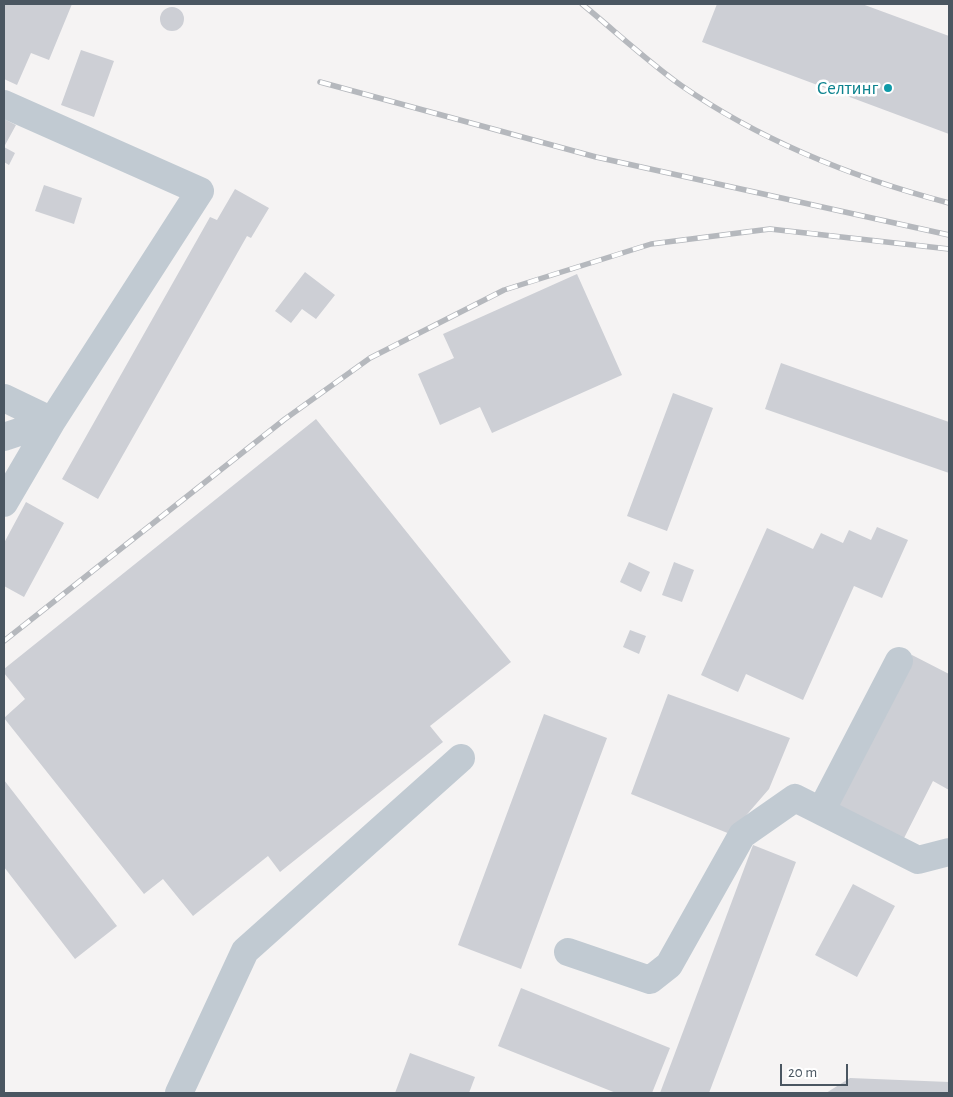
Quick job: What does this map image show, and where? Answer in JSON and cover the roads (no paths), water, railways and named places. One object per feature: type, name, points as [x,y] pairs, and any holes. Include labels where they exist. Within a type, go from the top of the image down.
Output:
[{"type":"lane","points":[[4,104],[200,191],[52,421],[4,503]]},
{"type":"lane","points":[[4,398],[52,421]]},
{"type":"lane","points":[[4,436],[52,421]]},
{"type":"lane","points":[[821,811],[899,661]]},
{"type":"lane","points":[[179,1093],[245,951],[461,758]]},
{"type":"lane","points":[[568,952],[650,980],[669,965],[742,836],[795,798],[918,860],[949,852]]},
{"type":"railway","points":[[582,4],[682,86],[745,124],[777,141],[844,170],[949,203]]},
{"type":"railway","points":[[320,82],[596,157],[949,235]]},
{"type":"railway","points":[[4,641],[285,419],[370,358],[504,290],[651,244],[770,229],[949,249]]},
{"type":"place","name":"Селтинг","points":[[888,88]]}]
